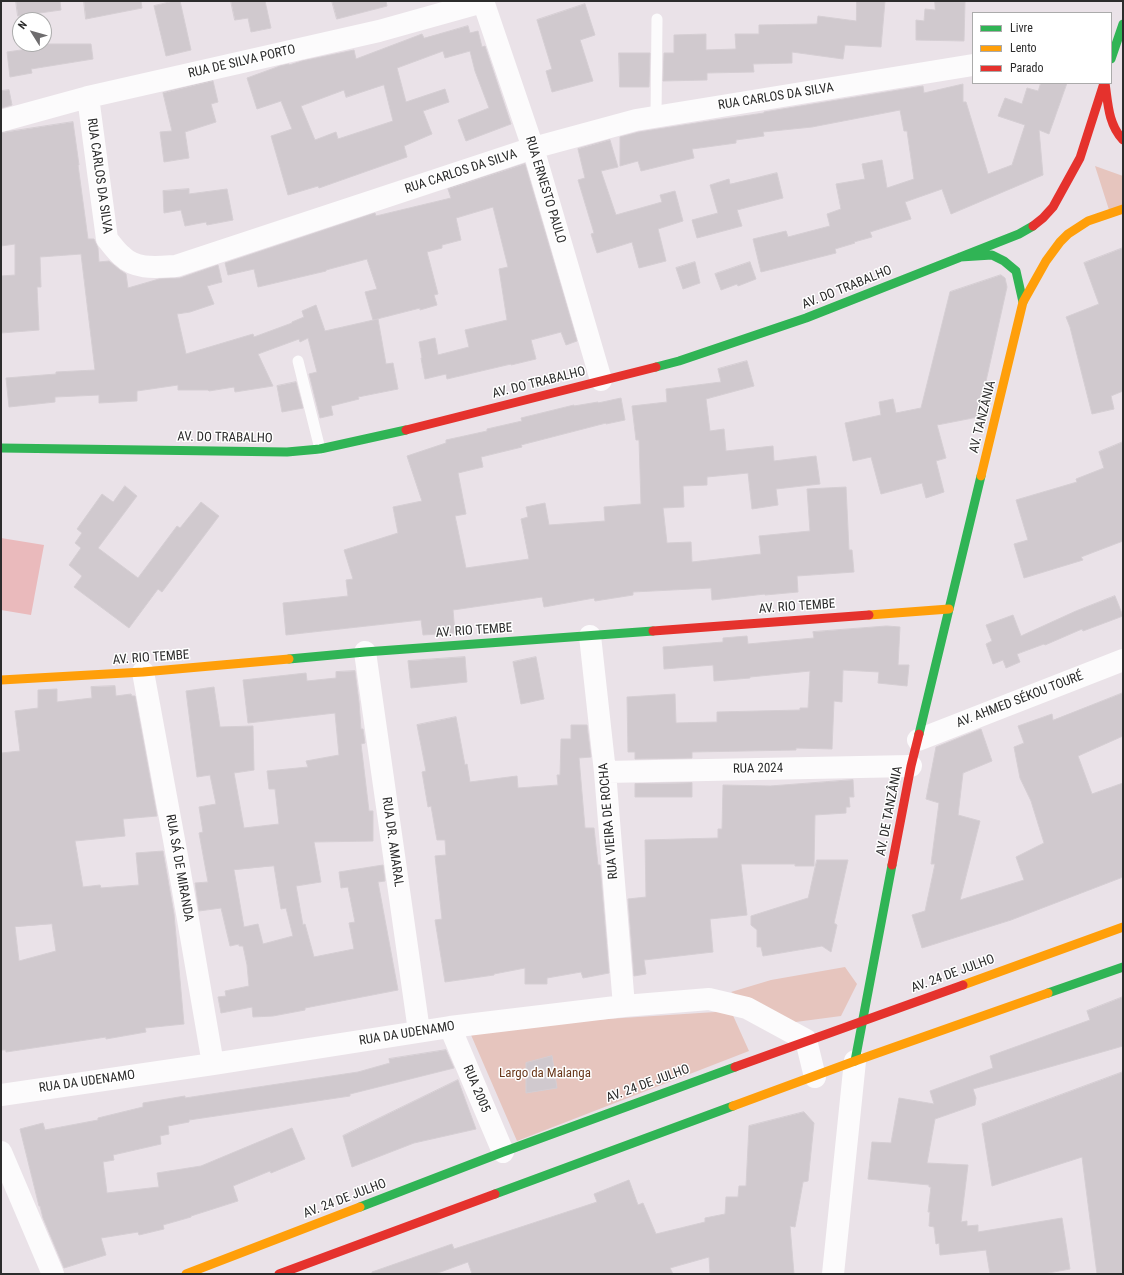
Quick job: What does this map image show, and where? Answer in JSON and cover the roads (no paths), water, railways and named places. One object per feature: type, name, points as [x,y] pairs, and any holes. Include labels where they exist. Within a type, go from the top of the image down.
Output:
[{"type":"main road","points":[[1104,84],[1109,113],[1118,135],[1123,140]]},
{"type":"main road","name":"AV. DO TRABALHO","points":[[1,448],[287,452],[320,449],[432,424],[680,361],[806,318],[1019,234],[1034,225],[1053,207],[1080,158],[1104,84]]},
{"type":"main road","name":"AV. TANZÂNIA","points":[[949,609],[1024,302],[1049,257],[1062,239],[1076,228],[1092,219],[1123,209]]},
{"type":"main road","points":[[960,257],[992,255],[1004,261],[1016,271],[1024,302]]},
{"type":"main road","name":"AV. RIO TEMBE","points":[[1,680],[143,672],[365,652],[949,609]]},
{"type":"main road","name":"AV. DE TANZÂNIA","points":[[855,1061],[864,1021],[911,766],[949,609]]},
{"type":"main road","name":"AV. 24 DE JULHO","points":[[186,1274],[503,1152],[806,1040],[864,1021],[1123,926]]},
{"type":"main road","points":[[279,1274],[855,1061],[1123,967]]},
{"type":"street","name":"RUA DE SILVA PORTO","points":[[1,121],[88,97],[379,31],[483,2]]},
{"type":"street","name":"RUA ERNESTO PAULO","points":[[483,2],[533,148],[601,380]]},
{"type":"street","name":"RUA CARLOS DA SILVA","points":[[88,97],[107,239],[122,257],[137,266],[157,267],[176,266],[533,148],[636,120],[972,65]]},
{"type":"street","name":"RUA VIEIRA DE ROCHA","points":[[590,636],[605,772],[624,1006]]},
{"type":"street","name":"RUA DR. AMARAL","points":[[365,652],[420,1031]]},
{"type":"street","name":"AV. AHMED SÉKOU TOURÉ","points":[[918,740],[1123,660]]},
{"type":"street","name":"RUA SÁ DE MIRANDA","points":[[143,672],[213,1064]]},
{"type":"street","name":"RUA 2024","points":[[605,772],[911,766]]},
{"type":"street","name":"RUA DA UDENAMO","points":[[1,1095],[213,1064],[420,1031],[624,1006],[709,999],[747,1008],[806,1040]]},
{"type":"street","name":"RUA 2005","points":[[450,1027],[503,1152]]},
{"type":"street","points":[[806,1040],[814,1077]]},
{"type":"street","points":[[833,1274],[855,1061]]},
{"type":"street","points":[[1,1152],[53,1274]]},
{"type":"lane","points":[[656,116],[657,19]]},
{"type":"lane","points":[[298,361],[320,449]]},
{"type":"park label","name":"Largo da Malanga","points":[[545,1074]]}]
